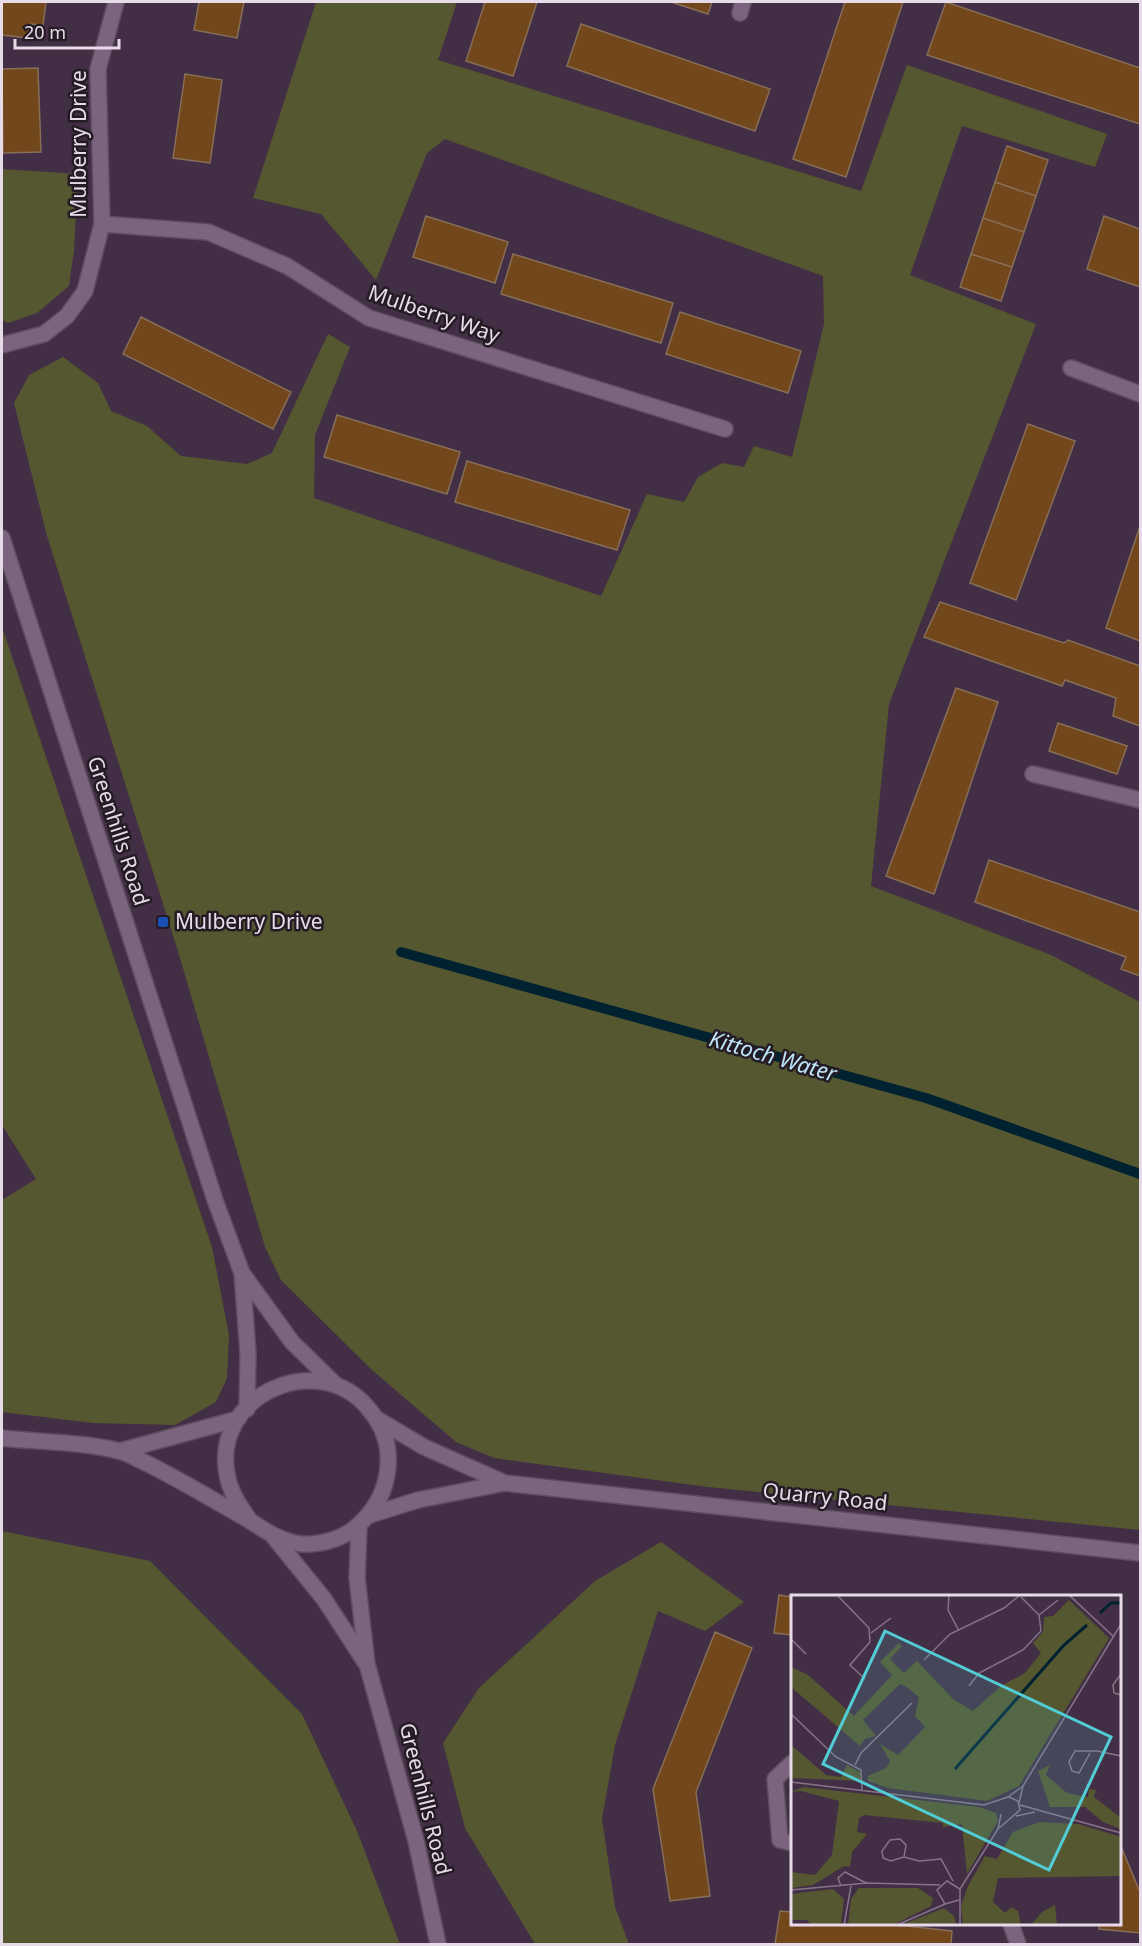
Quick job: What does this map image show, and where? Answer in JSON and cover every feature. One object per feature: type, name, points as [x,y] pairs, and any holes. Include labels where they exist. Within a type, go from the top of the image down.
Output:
[{"type":"street","name":"Mulberry Drive","points":[[2,345],[44,334],[67,316],[85,291],[102,224],[98,69],[116,2]]},
{"type":"street","name":"Mulberry Way","points":[[102,224],[208,232],[287,266],[369,318],[725,429]]},
{"type":"street","points":[[1071,368],[1140,394]]},
{"type":"street","name":"Greenhills Road","points":[[2,538],[214,1200],[242,1273],[292,1342],[336,1385]]},
{"type":"street","points":[[1033,774],[1140,800]]},
{"type":"street","name":"Greenhills Road","points":[[242,1273],[248,1353],[242,1414]]},
{"type":"street","points":[[2,1438],[120,1451],[164,1472],[273,1536],[298,1544],[324,1543],[348,1533],[365,1520],[383,1495],[389,1469],[387,1443],[377,1419],[360,1399],[336,1385],[309,1380],[281,1384],[257,1397],[242,1414],[227,1444],[226,1472],[235,1499],[251,1522]]},
{"type":"street","points":[[120,1451],[242,1414]]},
{"type":"street","name":"Quarry Road","points":[[377,1419],[424,1447],[505,1483]]},
{"type":"street","name":"Quarry Road","points":[[365,1520],[418,1500],[505,1483],[1140,1553]]},
{"type":"street","name":"Greenhills Road","points":[[365,1520],[357,1578],[367,1664],[416,1841],[438,1944]]},
{"type":"street","name":"Greenhills Road","points":[[273,1536],[324,1599],[367,1664]]},
{"type":"street","points":[[791,1764],[775,1779],[780,1840],[791,1843]]},
{"type":"street","points":[[1012,1925],[1018,1944]]},
{"type":"green space","points":[[316,2],[457,2],[438,60],[861,191],[907,65],[1107,134],[1095,167],[962,126],[910,275],[1036,324],[889,704],[871,886],[1051,955],[1140,1002],[1140,1530],[708,1487],[494,1458],[456,1442],[372,1370],[281,1280],[265,1247],[177,948],[47,536],[14,403],[29,375],[63,357],[98,383],[111,411],[147,426],[181,456],[247,464],[272,453],[328,334],[350,347],[315,435],[314,498],[601,596],[647,494],[684,502],[698,477],[722,463],[744,467],[754,446],[792,457],[824,324],[823,276],[445,139],[427,153],[376,280],[321,214],[253,198]]},
{"type":"green space","points":[[2,169],[78,174],[74,251],[69,286],[37,313],[8,323],[2,320]]},
{"type":"green space","points":[[2,627],[212,1247],[229,1335],[227,1378],[216,1402],[175,1425],[93,1423],[2,1412],[2,1200],[36,1179],[2,1125]]},
{"type":"green space","points":[[2,1531],[150,1561],[302,1714],[357,1831],[400,1944],[2,1944]]},
{"type":"green space","points":[[661,1542],[744,1602],[705,1631],[658,1611],[615,1745],[602,1819],[615,1907],[629,1944],[535,1944],[465,1828],[443,1743],[479,1688],[595,1581]]},
{"type":"building","points":[[2,2],[46,2],[43,25],[30,24],[28,38],[2,35]]},
{"type":"building","points":[[199,2],[244,2],[237,38],[194,30]]},
{"type":"building","points":[[485,2],[537,2],[513,76],[466,61]]},
{"type":"building","points":[[671,2],[712,2],[708,14]]},
{"type":"building","points":[[845,2],[903,2],[846,177],[793,159]]},
{"type":"building","points":[[946,2],[1140,68],[1140,124],[927,55]]},
{"type":"building","points":[[581,24],[770,89],[755,131],[567,66]]},
{"type":"building","points":[[38,68],[41,152],[3,153],[2,69]]},
{"type":"building","points":[[185,74],[222,80],[210,163],[173,158]]},
{"type":"building","points":[[1007,146],[1048,160],[1036,196],[995,182]]},
{"type":"building","points":[[995,182],[1036,196],[1024,232],[983,218]]},
{"type":"building","points":[[426,216],[508,242],[495,283],[413,257]]},
{"type":"building","points":[[1104,216],[1140,229],[1140,287],[1087,269]]},
{"type":"building","points":[[983,218],[1024,232],[1012,267],[971,254]]},
{"type":"building","points":[[513,254],[673,303],[661,343],[501,294]]},
{"type":"building","points":[[971,254],[1012,267],[1001,301],[960,287]]},
{"type":"building","points":[[680,312],[801,351],[788,393],[666,354]]},
{"type":"building","points":[[141,317],[291,392],[273,429],[123,354]]},
{"type":"building","points":[[337,415],[460,452],[447,494],[324,457]]},
{"type":"building","points":[[1028,424],[1075,441],[1016,600],[970,583]]},
{"type":"building","points":[[467,461],[630,510],[617,550],[455,502]]},
{"type":"building","points":[[1140,526],[1140,641],[1106,628]]},
{"type":"building","points":[[940,602],[1064,643],[1068,640],[1140,666],[1140,726],[1113,716],[1116,698],[1065,680],[1062,686],[924,637]]},
{"type":"building","points":[[956,688],[998,702],[934,894],[886,876]]},
{"type":"building","points":[[1058,723],[1127,746],[1117,774],[1049,751]]},
{"type":"building","points":[[989,860],[1140,912],[1140,976],[1121,969],[1126,957],[975,902]]},
{"type":"building","points":[[779,1595],[791,1597],[791,1635],[774,1633]]},
{"type":"building","points":[[715,1632],[752,1648],[696,1792],[710,1896],[670,1901],[653,1789]]},
{"type":"building","points":[[1121,1846],[1140,1892],[1140,1933],[1099,1929],[1100,1925],[1121,1925]]},
{"type":"building","points":[[780,1911],[791,1912],[791,1925],[896,1925],[952,1931],[951,1944],[775,1944]]},
{"type":"waterway","name":"Kittoch Water","points":[[401,952],[926,1098],[1140,1174]]},
{"type":"place","name":"Mulberry Drive","points":[[163,922]]}]
